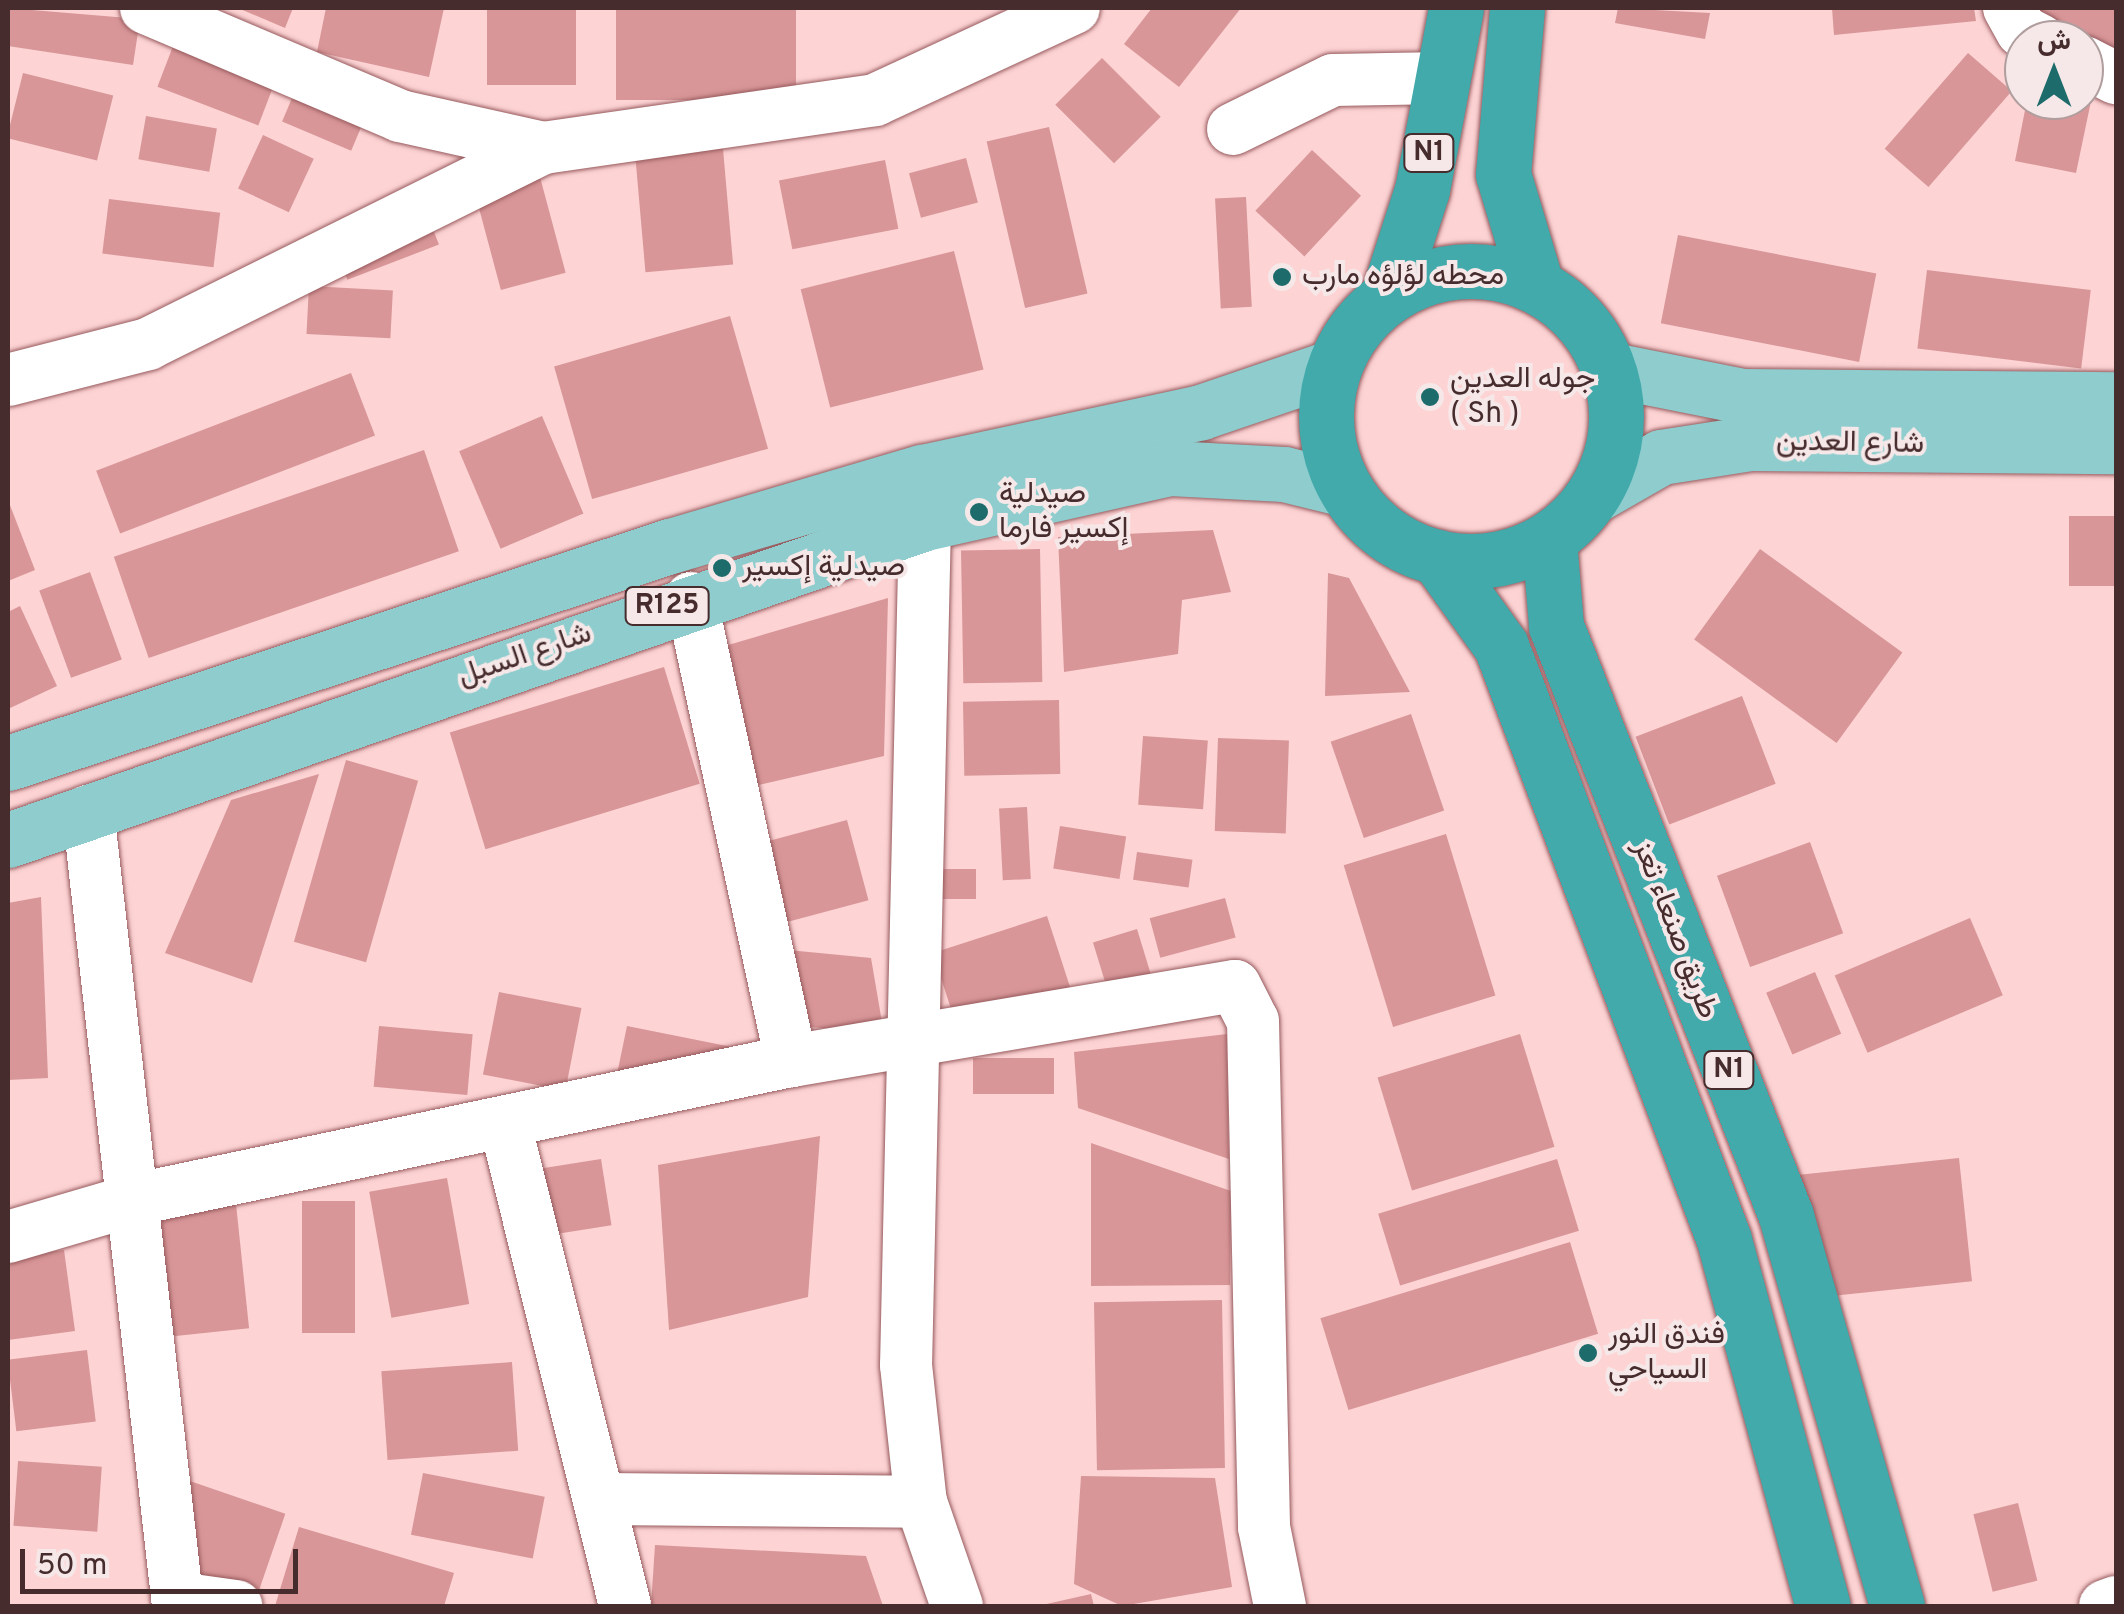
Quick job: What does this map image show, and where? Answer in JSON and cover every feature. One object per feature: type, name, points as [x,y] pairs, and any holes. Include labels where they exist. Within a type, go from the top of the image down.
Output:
[{"type":"highway","name":"N1","points":[[1388,295],[1422,190],[1456,8]]},
{"type":"highway","points":[[1516,8],[1503,174],[1536,284]]},
{"type":"highway","points":[[1484,270],[1536,284],[1582,320],[1612,370],[1618,434],[1596,495],[1550,540],[1477,562],[1438,558],[1400,543],[1344,489],[1325,408],[1333,367],[1355,327],[1388,295],[1430,275],[1484,270]]},
{"type":"highway","name":"طريق صنعاء تعز","points":[[1550,540],[1556,626],[1786,1216],[1897,1606]]},
{"type":"highway","name":"طريق صنعاء تعز","points":[[1438,558],[1501,646],[1717,1221],[1823,1606]]},
{"type":"main road","name":"شارع السبل","points":[[8,763],[670,546],[958,463],[1201,412],[1333,367]]},
{"type":"main road","name":"شارع العدين","points":[[1612,370],[1742,396],[2116,399]]},
{"type":"main road","name":"شارع العدين","points":[[1596,495],[1661,457],[1750,443],[2116,446]]},
{"type":"main road","name":"شارع السبل","points":[[8,840],[691,598],[925,523],[1170,468],[1284,474],[1344,489]]},
{"type":"street","points":[[146,8],[400,116],[543,148]]},
{"type":"street","points":[[8,380],[148,344],[543,148],[874,100],[1074,8]]},
{"type":"street","points":[[1233,129],[1333,80],[1443,78]]},
{"type":"street","points":[[925,523],[908,1042],[906,1366],[921,1502],[956,1606]]},
{"type":"street","points":[[691,598],[791,1061]]},
{"type":"street","points":[[88,810],[137,1199],[178,1602],[236,1606]]},
{"type":"street","points":[[8,1238],[137,1199],[791,1061],[1235,986],[1253,1021],[1264,1527],[1280,1606]]},
{"type":"street","points":[[505,1124],[626,1606]]},
{"type":"street","points":[[598,1499],[921,1502]]},
{"type":"street","points":[[2105,1606],[2116,1602]]},
{"type":"building","points":[[8,8],[140,19],[133,65],[8,46]]},
{"type":"building","points":[[238,8],[293,8],[285,28]]},
{"type":"building","points":[[326,8],[444,8],[429,77],[317,52]]},
{"type":"building","points":[[487,8],[576,8],[576,85],[487,85]]},
{"type":"building","points":[[616,8],[796,8],[796,100],[616,100]]},
{"type":"building","points":[[1152,8],[1241,8],[1179,87],[1124,44]]},
{"type":"building","points":[[1618,8],[1710,13],[1705,39],[1615,23]]},
{"type":"building","points":[[1832,8],[1974,8],[1976,21],[1834,35]]},
{"type":"building","points":[[2012,8],[2116,8],[2116,47],[2104,46],[2104,20],[2017,20]]},
{"type":"building","points":[[175,41],[276,80],[258,125],[157,87]]},
{"type":"building","points":[[1968,53],[2004,84],[2004,100],[1928,187],[1885,149]]},
{"type":"building","points":[[1102,58],[1161,117],[1114,163],[1055,105]]},
{"type":"building","points":[[23,73],[113,95],[97,161],[8,138]]},
{"type":"building","points":[[295,91],[364,120],[351,151],[282,121]]},
{"type":"building","points":[[146,116],[217,129],[209,172],[138,159]]},
{"type":"building","points":[[2023,120],[2087,120],[2076,173],[2015,161]]},
{"type":"building","points":[[721,126],[733,264],[645,272],[633,134]]},
{"type":"building","points":[[1049,127],[1087,294],[1025,308],[987,141]]},
{"type":"building","points":[[263,135],[314,159],[289,212],[238,188]]},
{"type":"building","points":[[1312,150],[1361,196],[1304,256],[1255,211]]},
{"type":"building","points":[[966,158],[978,202],[921,218],[909,173]]},
{"type":"building","points":[[885,160],[898,229],[792,249],[779,181]]},
{"type":"building","points":[[540,177],[566,273],[501,290],[475,194]]},
{"type":"building","points":[[1246,197],[1252,307],[1221,308],[1215,199]]},
{"type":"building","points":[[109,199],[220,213],[213,267],[102,254]]},
{"type":"building","points":[[426,211],[439,245],[347,280],[335,246]]},
{"type":"building","points":[[1678,235],[1876,274],[1859,362],[1661,323]]},
{"type":"building","points":[[954,251],[984,369],[830,408],[801,289]]},
{"type":"building","points":[[1927,270],[2091,290],[2081,369],[1917,348]]},
{"type":"building","points":[[309,286],[393,290],[390,338],[306,334]]},
{"type":"building","points":[[730,316],[768,449],[592,499],[554,366]]},
{"type":"building","points":[[351,373],[375,436],[120,533],[96,471]]},
{"type":"building","points":[[542,416],[583,514],[501,549],[459,451]]},
{"type":"building","points":[[424,450],[459,551],[149,658],[114,557]]},
{"type":"building","points":[[8,500],[35,570],[8,581]]},
{"type":"building","points":[[2069,516],[2116,516],[2116,586],[2069,586]]},
{"type":"building","points":[[1213,530],[1231,592],[1182,600],[1178,654],[1064,672],[1058,537]]},
{"type":"building","points":[[1040,549],[1042,682],[963,683],[961,550]]},
{"type":"building","points":[[1760,549],[1902,652],[1837,743],[1694,640]]},
{"type":"building","points":[[90,572],[122,659],[71,678],[39,590]]},
{"type":"building","points":[[1328,573],[1349,578],[1410,692],[1325,696]]},
{"type":"building","points":[[888,598],[884,756],[741,789],[701,653]]},
{"type":"building","points":[[20,606],[57,686],[8,709],[8,612]]},
{"type":"building","points":[[664,667],[700,784],[485,849],[450,732]]},
{"type":"building","points":[[1742,696],[1776,784],[1669,825],[1636,737]]},
{"type":"building","points":[[1059,700],[1060,774],[964,776],[963,702]]},
{"type":"building","points":[[1411,714],[1444,810],[1364,838],[1331,742]]},
{"type":"building","points":[[1143,736],[1208,741],[1203,809],[1138,805]]},
{"type":"building","points":[[1218,738],[1289,740],[1286,833],[1215,831]]},
{"type":"building","points":[[346,760],[418,781],[366,962],[294,942]]},
{"type":"building","points":[[319,774],[252,983],[165,953],[231,800]]},
{"type":"building","points":[[1027,807],[1031,879],[1003,880],[999,808]]},
{"type":"building","points":[[847,820],[868,900],[780,924],[758,844]]},
{"type":"building","points":[[1060,826],[1126,836],[1119,879],[1053,868]]},
{"type":"building","points":[[1446,834],[1495,996],[1393,1027],[1344,865]]},
{"type":"building","points":[[1810,842],[1843,933],[1750,967],[1717,876]]},
{"type":"building","points":[[1137,852],[1192,860],[1189,888],[1133,880]]},
{"type":"building","points":[[914,869],[976,869],[976,899],[914,899]]},
{"type":"building","points":[[41,897],[48,1078],[8,1080],[8,903]]},
{"type":"building","points":[[1225,898],[1236,938],[1160,958],[1150,918]]},
{"type":"building","points":[[1047,916],[1071,991],[957,1028],[933,953]]},
{"type":"building","points":[[1970,918],[2003,995],[1868,1053],[1835,975]]},
{"type":"building","points":[[1137,929],[1152,979],[1108,992],[1093,942]]},
{"type":"building","points":[[756,947],[871,958],[884,1034],[770,1023]]},
{"type":"building","points":[[1815,972],[1841,1034],[1792,1054],[1766,993]]},
{"type":"building","points":[[499,992],[581,1008],[565,1090],[483,1074]]},
{"type":"building","points":[[379,1026],[473,1034],[467,1095],[374,1087]]},
{"type":"building","points":[[627,1026],[732,1047],[616,1079]]},
{"type":"building","points":[[1227,1034],[1229,1159],[1078,1108],[1074,1052]]},
{"type":"building","points":[[1520,1034],[1554,1147],[1412,1190],[1378,1078]]},
{"type":"building","points":[[973,1058],[1054,1058],[1054,1094],[973,1094]]},
{"type":"building","points":[[820,1136],[808,1297],[669,1330],[658,1165]]},
{"type":"building","points":[[1091,1143],[1231,1191],[1230,1285],[1091,1286]]},
{"type":"building","points":[[1959,1158],[1972,1281],[1796,1300],[1783,1177]]},
{"type":"building","points":[[601,1159],[611,1225],[525,1239],[514,1173]]},
{"type":"building","points":[[1557,1159],[1579,1231],[1400,1285],[1378,1214]]},
{"type":"building","points":[[447,1178],[469,1304],[391,1318],[369,1192]]},
{"type":"building","points":[[302,1201],[355,1201],[355,1333],[302,1333]]},
{"type":"building","points":[[236,1204],[249,1328],[136,1340],[123,1216]]},
{"type":"building","points":[[1570,1242],[1598,1334],[1348,1410],[1320,1318]]},
{"type":"building","points":[[64,1250],[75,1331],[8,1340],[8,1257]]},
{"type":"building","points":[[1222,1300],[1225,1468],[1097,1470],[1094,1302]]},
{"type":"building","points":[[87,1350],[96,1421],[16,1431],[8,1360]]},
{"type":"building","points":[[512,1362],[518,1451],[388,1460],[381,1371]]},
{"type":"building","points":[[18,1461],[102,1467],[97,1532],[13,1526]]},
{"type":"building","points":[[423,1473],[545,1497],[533,1559],[411,1535]]},
{"type":"building","points":[[1081,1476],[1215,1478],[1232,1587],[1122,1606],[1074,1584]]},
{"type":"building","points":[[187,1480],[285,1514],[254,1606],[243,1606],[154,1575]]},
{"type":"building","points":[[2018,1503],[2037,1581],[1993,1592],[1973,1514]]},
{"type":"building","points":[[299,1527],[454,1573],[444,1606],[275,1606]]},
{"type":"building","points":[[655,1545],[866,1556],[883,1606],[651,1606]]},
{"type":"building","points":[[1091,1594],[1094,1606],[1042,1606],[1042,1605]]},
{"type":"place","name":"محطه لؤلؤه مارب","points":[[1282,277]]},
{"type":"place","name":"جوله العدين ( Sh )","points":[[1430,397]]},
{"type":"place","name":"صيدلية إكسير فارما","points":[[979,512]]},
{"type":"place","name":"صيدلية إكسير","points":[[722,568]]},
{"type":"place","name":"فندق النور السياحي","points":[[1588,1353]]}]
